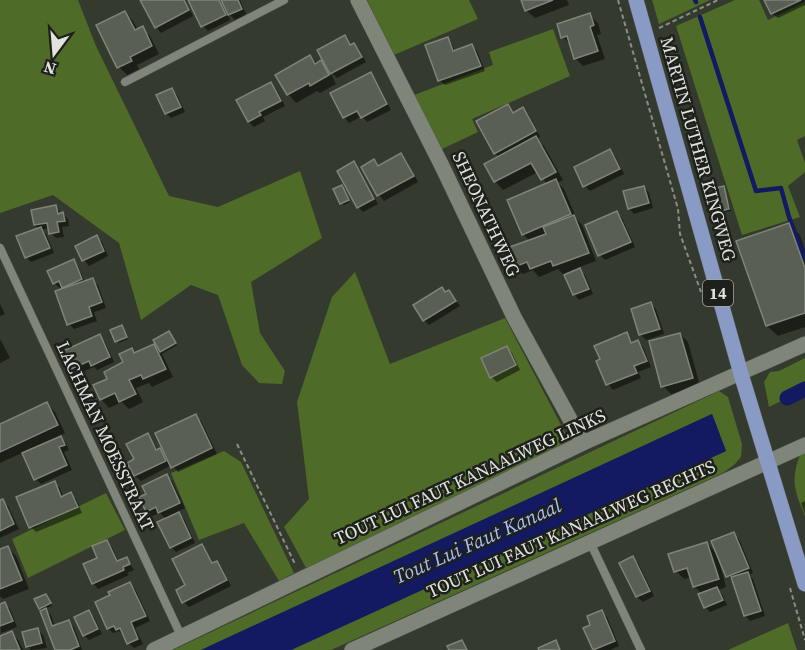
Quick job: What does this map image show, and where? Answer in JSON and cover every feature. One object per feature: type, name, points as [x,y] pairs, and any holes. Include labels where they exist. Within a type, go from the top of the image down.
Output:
[{"type":"main road","name":"MARTIN LUTHER KINGWEG","points":[[636,0],[741,374],[767,462],[802,563],[805,584]]},
{"type":"street","name":"SHEONATHWEG","points":[[358,0],[442,166],[514,317],[583,443]]},
{"type":"street","name":"TOUT LUI FAUT KANAALWEG LINKS","points":[[154,650],[583,443],[805,344]]},
{"type":"street","name":"TOUT LUI FAUT KANAALWEG RECHTS","points":[[352,650],[805,445]]},
{"type":"lane","points":[[125,81],[284,0]]},
{"type":"lane","name":"LACHMAN MOESSTRAAT","points":[[0,248],[182,638]]},
{"type":"lane","points":[[590,542],[640,650]]},
{"type":"path","points":[[646,35],[718,0]]},
{"type":"path","points":[[237,444],[302,578]]},
{"type":"green space","points":[[0,0],[78,0],[96,46],[169,196],[218,207],[300,171],[322,238],[251,282],[260,333],[285,371],[282,384],[259,383],[242,365],[218,295],[191,285],[141,320],[119,243],[53,195],[0,213]]},
{"type":"green space","points":[[367,0],[469,0],[478,19],[394,55]]},
{"type":"green space","points":[[652,0],[710,0],[659,24]]},
{"type":"green space","points":[[735,0],[759,0],[768,20],[805,2],[805,136],[797,140],[805,163],[805,172],[788,186],[800,217],[742,235],[676,26]]},
{"type":"green space","points":[[553,29],[570,76],[472,119],[478,132],[442,149],[414,95],[493,65],[489,52]]},
{"type":"green space","points":[[355,272],[390,364],[505,318],[570,442],[306,568],[284,527],[309,499],[297,402],[332,297]]},
{"type":"green space","points":[[805,358],[805,389],[769,407],[764,382],[770,372],[779,371]]},
{"type":"green space","points":[[719,391],[728,397],[742,444],[741,457],[723,473],[331,650],[291,650],[726,451],[712,414],[201,650],[173,650]]},
{"type":"green space","points":[[224,451],[241,462],[294,573],[279,581],[244,523],[199,540],[171,473]]},
{"type":"green space","points":[[805,453],[805,516],[796,493],[795,472],[800,455]]},
{"type":"green space","points":[[106,493],[125,530],[28,578],[12,539]]},
{"type":"green space","points":[[788,623],[797,650],[728,650]]},
{"type":"water","points":[[712,414],[726,451],[291,650],[201,650]]},
{"type":"building","points":[[140,0],[184,0],[189,10],[155,28]]},
{"type":"building","points":[[188,0],[219,0],[226,15],[201,27]]},
{"type":"building","points":[[221,0],[238,0],[242,9],[228,15]]},
{"type":"building","points":[[521,0],[553,0],[525,11]]},
{"type":"building","points":[[764,0],[801,0],[771,14]]},
{"type":"building","points":[[125,11],[135,30],[143,26],[152,46],[130,57],[132,61],[117,68],[96,25]]},
{"type":"building","points":[[590,13],[594,25],[590,27],[598,51],[574,59],[567,36],[561,38],[557,24]]},
{"type":"building","points":[[345,35],[350,45],[354,43],[362,57],[330,74],[317,50]]},
{"type":"building","points":[[448,37],[453,51],[472,44],[481,66],[438,81],[425,45]]},
{"type":"building","points":[[310,55],[315,64],[321,60],[329,75],[287,95],[275,75]]},
{"type":"building","points":[[371,72],[387,104],[361,118],[357,111],[343,118],[330,93]]},
{"type":"building","points":[[271,82],[281,101],[259,112],[261,115],[248,122],[236,100]]},
{"type":"building","points":[[172,88],[181,107],[165,114],[156,95]]},
{"type":"building","points":[[508,104],[513,113],[523,107],[536,131],[494,154],[476,121]]},
{"type":"building","points":[[536,136],[556,172],[541,180],[531,163],[494,182],[484,164]]},
{"type":"building","points":[[610,149],[620,169],[583,187],[574,167]]},
{"type":"building","points":[[401,153],[414,176],[377,196],[361,167],[374,159],[378,166]]},
{"type":"building","points":[[354,161],[374,199],[357,208],[337,171]]},
{"type":"building","points":[[556,179],[571,214],[522,235],[507,200]]},
{"type":"building","points":[[342,185],[349,200],[340,204],[333,189]]},
{"type":"building","points":[[644,186],[649,203],[628,209],[623,191]]},
{"type":"building","points":[[724,186],[729,209],[721,211],[715,188]]},
{"type":"building","points":[[56,205],[58,214],[63,212],[65,221],[57,222],[59,232],[49,234],[47,223],[34,225],[31,210]]},
{"type":"building","points":[[617,211],[631,242],[598,256],[585,225]]},
{"type":"building","points":[[574,215],[589,253],[553,266],[551,261],[530,269],[527,262],[514,267],[507,248],[546,234],[543,227]]},
{"type":"building","points":[[789,223],[805,268],[805,313],[766,326],[736,241]]},
{"type":"building","points":[[41,227],[50,248],[25,258],[16,236]]},
{"type":"building","points":[[97,235],[104,251],[82,261],[75,246]]},
{"type":"building","points":[[74,259],[82,279],[62,288],[59,281],[53,284],[47,271]]},
{"type":"building","points":[[580,268],[589,289],[573,295],[564,275]]},
{"type":"building","points":[[93,278],[102,302],[89,307],[92,316],[67,325],[55,291]]},
{"type":"building","points":[[442,287],[445,292],[449,290],[456,301],[423,321],[413,305]]},
{"type":"building","points":[[651,302],[660,329],[639,335],[631,309]]},
{"type":"building","points":[[122,325],[127,337],[115,342],[110,330]]},
{"type":"building","points":[[169,331],[176,343],[160,352],[153,340]]},
{"type":"building","points":[[627,332],[631,343],[638,340],[647,361],[634,366],[637,373],[606,385],[596,361],[600,359],[594,346]]},
{"type":"building","points":[[680,333],[693,378],[661,387],[649,341]]},
{"type":"building","points":[[100,334],[110,357],[91,366],[89,361],[71,369],[63,351]]},
{"type":"building","points":[[154,344],[166,369],[143,379],[141,375],[129,380],[136,394],[119,402],[115,393],[100,400],[93,385],[107,379],[104,372],[123,362],[119,354],[132,348],[134,353]]},
{"type":"building","points":[[507,346],[516,365],[490,378],[481,358]]},
{"type":"building","points":[[47,402],[58,425],[0,452],[0,424]]},
{"type":"building","points":[[196,414],[212,448],[171,468],[155,433]]},
{"type":"building","points":[[148,433],[156,450],[160,448],[166,461],[134,476],[127,463],[134,459],[126,444]]},
{"type":"building","points":[[61,436],[65,445],[59,447],[67,465],[34,480],[22,453]]},
{"type":"building","points":[[167,474],[180,503],[158,513],[156,507],[146,512],[139,497],[146,494],[142,486]]},
{"type":"building","points":[[55,481],[61,497],[71,492],[78,507],[29,528],[16,497]]},
{"type":"building","points":[[3,499],[14,524],[0,531],[0,500]]},
{"type":"building","points":[[179,512],[191,538],[170,548],[157,522]]},
{"type":"building","points":[[734,532],[749,568],[726,577],[711,541]]},
{"type":"building","points":[[107,540],[117,561],[127,557],[130,564],[123,567],[124,570],[92,584],[83,564],[97,558],[92,546]]},
{"type":"building","points":[[707,542],[719,579],[693,587],[687,568],[674,572],[668,554]]},
{"type":"building","points":[[202,544],[212,563],[217,561],[227,580],[182,603],[176,590],[185,585],[172,559]]},
{"type":"building","points":[[8,546],[22,580],[0,589],[0,549]]},
{"type":"building","points":[[633,556],[650,591],[636,597],[619,563]]},
{"type":"building","points":[[748,572],[761,611],[744,616],[731,577]]},
{"type":"building","points":[[130,582],[146,616],[131,622],[138,639],[127,644],[120,628],[116,630],[114,626],[107,629],[95,602],[110,595],[108,592]]},
{"type":"building","points":[[717,587],[723,600],[704,608],[698,594]]},
{"type":"building","points":[[46,594],[51,603],[39,609],[34,599]]},
{"type":"building","points":[[5,602],[13,621],[0,626],[0,604]]},
{"type":"building","points":[[46,608],[52,626],[69,620],[79,646],[70,650],[55,650],[40,611]]},
{"type":"building","points":[[89,610],[98,629],[83,636],[74,617]]},
{"type":"building","points":[[602,610],[615,641],[593,650],[583,628],[590,625],[587,616]]},
{"type":"building","points":[[38,628],[42,643],[26,647],[22,632]]},
{"type":"building","points":[[12,631],[20,650],[0,650],[0,636]]},
{"type":"building","points":[[462,640],[467,650],[449,650],[447,646]]},
{"type":"building","points":[[556,640],[560,650],[539,650],[538,648]]},
{"type":"waterway","points":[[700,17],[756,191],[781,188],[805,259]]},
{"type":"waterway","name":"Tout Lui Faut Kanaal","points":[[787,398],[805,389]]}]
